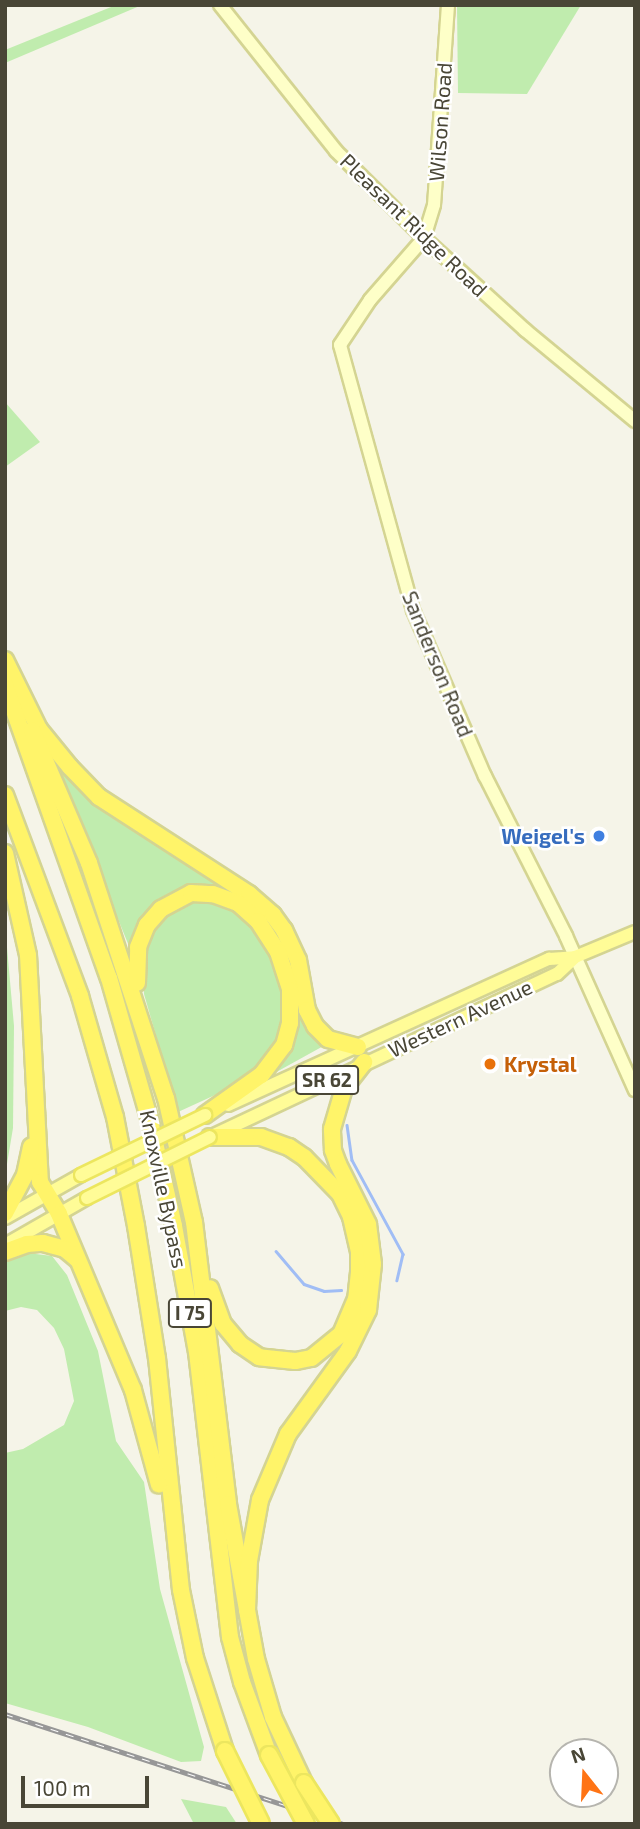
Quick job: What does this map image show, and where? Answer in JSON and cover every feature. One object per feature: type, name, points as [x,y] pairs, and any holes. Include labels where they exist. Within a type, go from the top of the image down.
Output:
[{"type":"highway","points":[[5,660],[12,687],[94,876],[166,1098]]},
{"type":"highway","points":[[12,687],[39,729],[70,767],[99,796],[249,894],[273,915],[284,930],[298,960],[307,1010],[315,1026],[328,1039],[358,1047]]},
{"type":"highway","name":"Knoxville Bypass","points":[[12,687],[109,978],[150,1121],[174,1226],[197,1352],[230,1637],[242,1682],[269,1755],[306,1824]]},
{"type":"highway","name":"Knoxville Bypass","points":[[5,795],[80,996],[115,1117],[157,1358],[181,1590],[195,1658],[225,1751],[261,1824]]},
{"type":"highway","points":[[5,853],[28,955],[38,1172],[47,1195],[59,1214],[133,1390],[148,1435],[181,1590]]},
{"type":"highway","points":[[205,1115],[250,1084],[278,1057],[290,1023],[290,990],[278,951],[258,921],[226,897],[191,893],[170,902],[147,925],[138,947],[137,982],[194,1222],[218,1312],[230,1336],[240,1345],[270,1360],[295,1361],[311,1358],[341,1334],[356,1299],[359,1252],[351,1217],[340,1194],[311,1163],[289,1147],[261,1137],[210,1137]]},
{"type":"highway","points":[[247,1610],[249,1561],[260,1500],[288,1434],[348,1351],[368,1310],[373,1282],[370,1234],[362,1210],[333,1150],[332,1129],[344,1088],[364,1062]]},
{"type":"highway","points":[[5,1213],[25,1175],[35,1116]]},
{"type":"highway","points":[[194,1222],[228,1504],[256,1659],[273,1717],[304,1783],[331,1824]]},
{"type":"highway","points":[[5,1252],[27,1244],[43,1243],[65,1249],[80,1263]]},
{"type":"main road","name":"Western Avenue","points":[[5,1219],[81,1175],[205,1115],[549,959],[575,957],[635,932]]},
{"type":"main road","name":"Western Avenue","points":[[5,1245],[87,1198],[210,1137],[364,1062],[557,974],[575,957]]},
{"type":"street","name":"Pleasant Ridge Road","points":[[220,5],[336,151],[424,238],[525,330],[635,421]]},
{"type":"street","name":"Wilson Road","points":[[424,238],[434,205],[448,5]]},
{"type":"street","name":"Sanderson Road","points":[[424,238],[370,300],[340,345],[412,610],[485,776],[575,957],[635,1090]]},
{"type":"green space","points":[[116,5],[142,5],[5,63],[5,50]]},
{"type":"green space","points":[[457,5],[581,5],[527,94],[458,93]]},
{"type":"green space","points":[[5,402],[40,442],[5,467]]},
{"type":"green space","points":[[48,747],[56,758],[247,899],[278,932],[327,1044],[271,1075],[282,1059],[295,1020],[260,915],[183,890],[161,901],[131,951]]},
{"type":"green space","points":[[205,899],[236,910],[253,925],[273,956],[283,992],[283,1015],[278,1042],[268,1060],[237,1085],[178,1112],[144,994],[143,956],[152,931],[163,916],[188,901]]},
{"type":"green space","points":[[5,925],[14,1026],[13,1128],[5,1176]]},
{"type":"green space","points":[[28,1253],[52,1256],[67,1275],[98,1351],[116,1441],[144,1482],[160,1589],[204,1747],[201,1761],[181,1762],[88,1727],[5,1703],[5,1453],[23,1449],[64,1425],[74,1401],[64,1349],[54,1328],[37,1310],[21,1307],[5,1311],[5,1261]]},
{"type":"green space","points":[[181,1799],[226,1807],[237,1824],[194,1824]]},
{"type":"waterway","points":[[347,1125],[352,1160],[403,1254],[397,1280]]},
{"type":"waterway","points":[[276,1251],[304,1284],[324,1291],[341,1290]]},
{"type":"railway","points":[[5,1714],[344,1824]]},
{"type":"place","name":"Weigel's","points":[[599,836]]},
{"type":"place","name":"Krystal","points":[[490,1064]]}]
